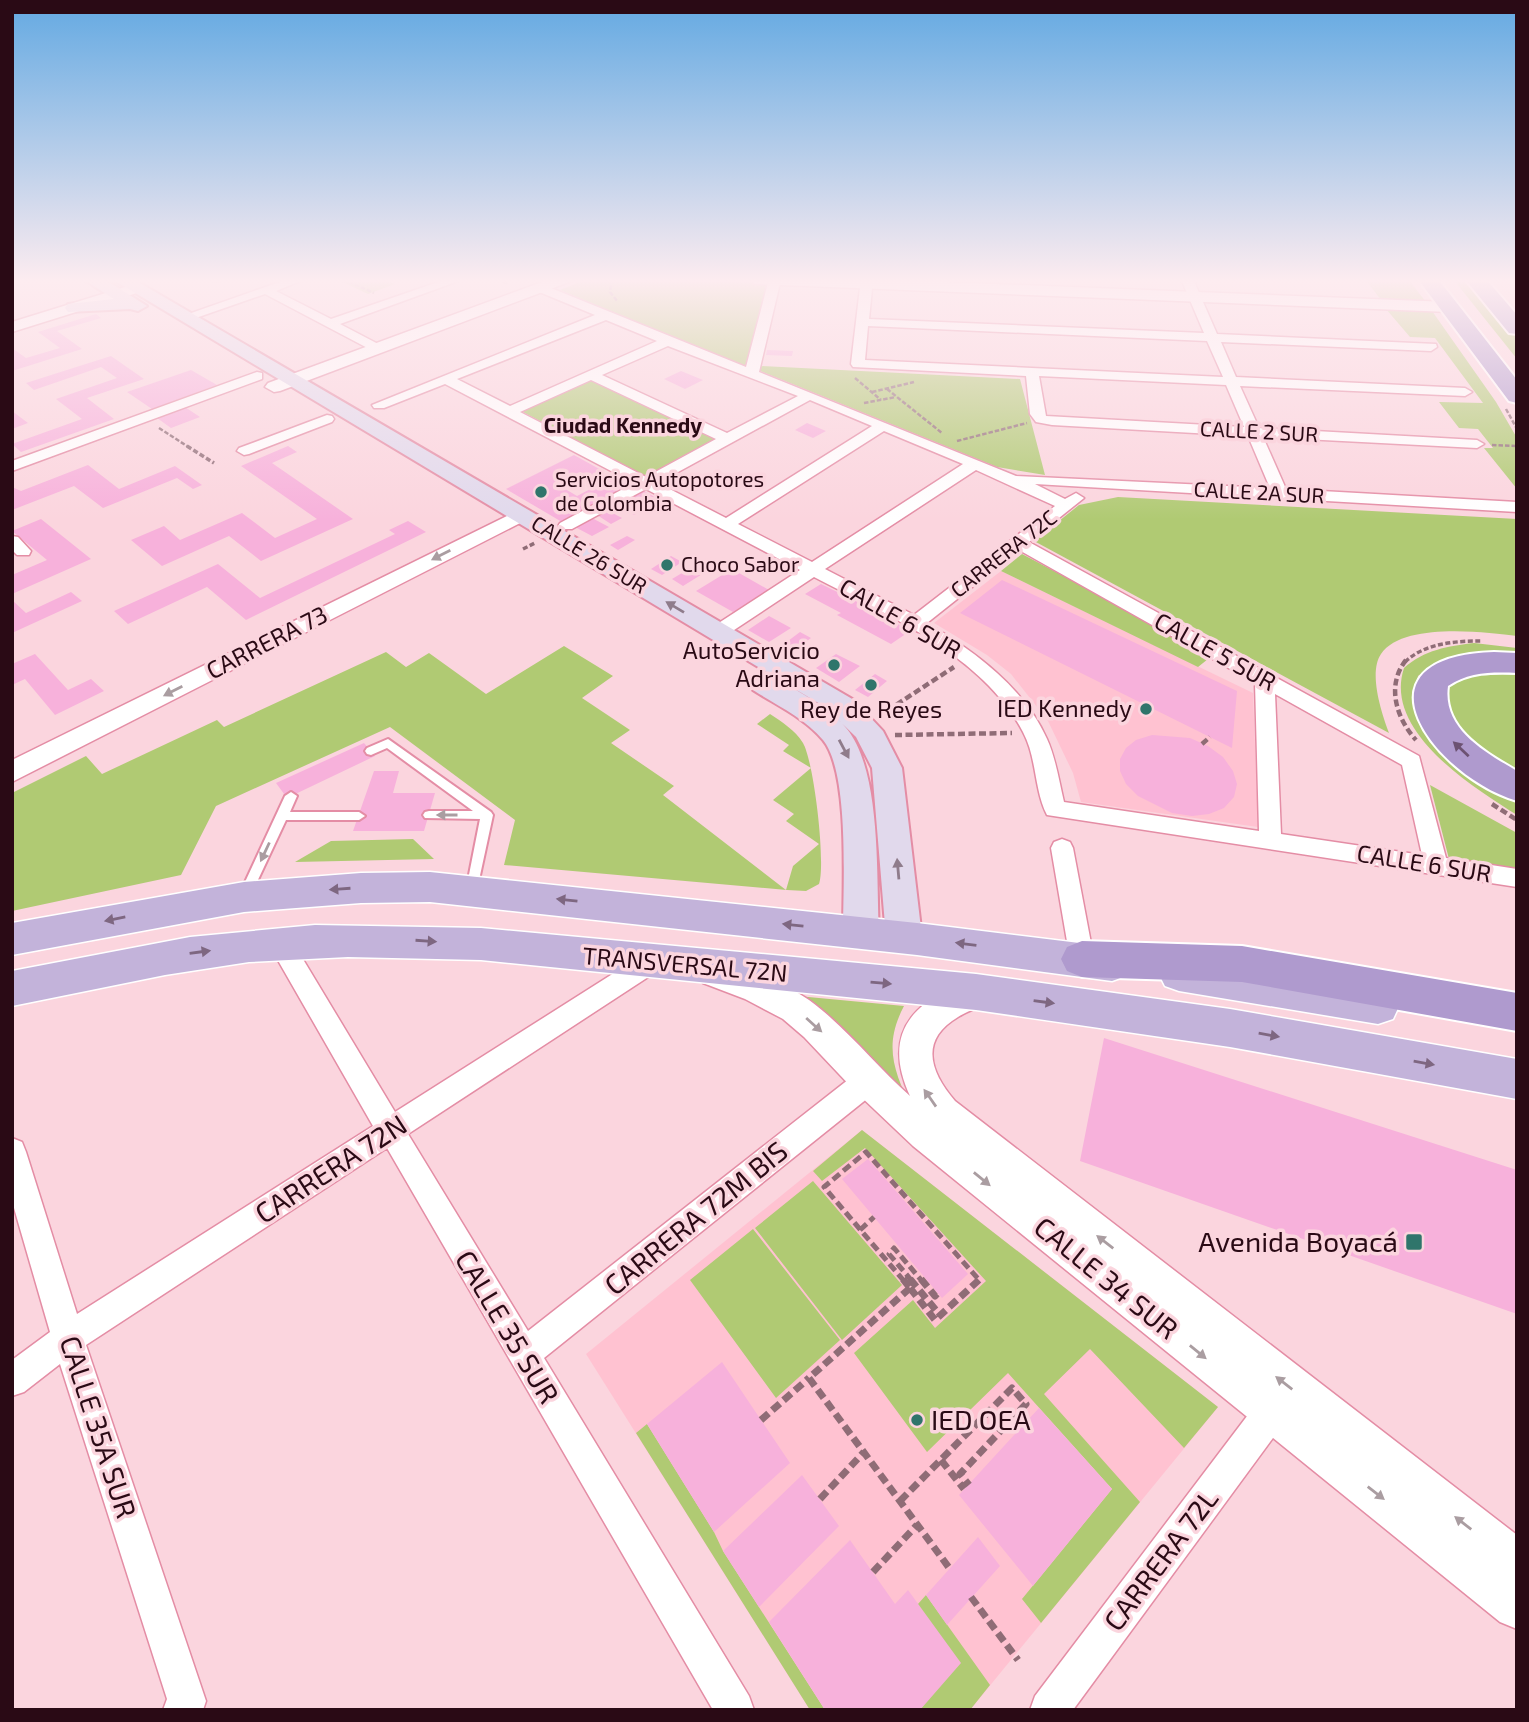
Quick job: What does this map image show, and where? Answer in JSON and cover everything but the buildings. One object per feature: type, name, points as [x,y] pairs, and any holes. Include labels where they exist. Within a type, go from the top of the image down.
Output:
[{"type":"highway","points":[[1489,359],[1517,396]]},
{"type":"highway","points":[[1517,663],[1476,663],[1447,670],[1432,681],[1429,696],[1432,713],[1447,735],[1475,762],[1517,788]]},
{"type":"highway","points":[[1082,959],[1242,964],[1517,1012]]},
{"type":"main road","name":"CALLE 26 SUR","points":[[232,359],[257,376],[286,385],[327,419],[718,632],[824,708],[836,736],[848,754],[852,774],[861,932]]},
{"type":"main road","name":"CALLE 26 SUR","points":[[248,359],[286,385],[824,708],[869,731],[882,752],[892,796],[904,937]]},
{"type":"main road","name":"TRANSVERSAL 72N","points":[[12,939],[244,897],[361,888],[471,890],[1082,959],[1517,1030]]},
{"type":"main road","name":"TRANSVERSAL 72N","points":[[12,989],[180,955],[279,943],[407,940],[976,992],[1230,1028],[1517,1079]]},
{"type":"street","points":[[286,385],[340,367],[351,359]]},
{"type":"street","points":[[379,405],[496,359]]},
{"type":"street","points":[[510,411],[626,359]]},
{"type":"street","name":"CALLE 2A SUR","points":[[714,359],[809,395],[1002,475],[1066,505]]},
{"type":"street","points":[[751,374],[755,359]]},
{"type":"street","points":[[858,359],[858,364],[1465,392]]},
{"type":"street","points":[[1222,359],[1280,494]]},
{"type":"street","points":[[1032,373],[1037,414],[1041,419]]},
{"type":"street","points":[[591,375],[727,439]]},
{"type":"street","points":[[12,466],[257,376]]},
{"type":"street","name":"CALLE 6 SUR","points":[[447,379],[915,623],[968,658],[998,686],[1034,733],[1055,809],[1517,878]]},
{"type":"street","points":[[566,526],[809,395]]},
{"type":"street","points":[[244,451],[327,419]]},
{"type":"street","name":"CALLE 2 SUR","points":[[1041,419],[1477,444]]},
{"type":"street","points":[[726,525],[883,426]]},
{"type":"street","points":[[718,632],[974,464]]},
{"type":"street","name":"CALLE 2A SUR","points":[[1002,475],[1093,484],[1517,507]]},
{"type":"street","name":"CARRERA 72C","points":[[915,623],[1093,484]]},
{"type":"street","name":"CARRERA 73","points":[[12,772],[512,520]]},
{"type":"street","name":"CALLE 5 SUR","points":[[1018,543],[1412,761],[1436,866]]},
{"type":"street","points":[[1265,679],[1270,841]]},
{"type":"street","points":[[1062,848],[1082,959]]},
{"type":"street","name":"CALLE 35 SUR","points":[[279,943],[735,1710]]},
{"type":"street","name":"CALLE 34 SUR","points":[[672,963],[757,989],[795,1009],[816,1026],[868,1081],[926,1134],[1517,1605]]},
{"type":"street","name":"CARRERA 72N","points":[[12,1380],[68,1338],[391,1131],[672,963]]},
{"type":"street","name":"CALLE 34 SUR","points":[[976,992],[944,1008],[924,1025],[915,1050],[917,1076],[928,1098],[942,1113],[1517,1565]]},
{"type":"street","name":"CARRERA 72M BIS","points":[[524,1354],[868,1081]]},
{"type":"street","name":"CALLE 35A SUR","points":[[12,1152],[185,1706]]},
{"type":"street","name":"CARRERA 72L","points":[[1049,1710],[1272,1411]]},
{"type":"lane","points":[[371,751],[388,743],[487,815]]},
{"type":"lane","points":[[244,897],[291,796]]},
{"type":"lane","points":[[429,815],[487,815]]},
{"type":"lane","points":[[471,890],[487,815]]},
{"type":"lane","points":[[282,816],[359,816]]},
{"type":"path","points":[[858,364],[848,368],[848,371],[881,400]]},
{"type":"path","points":[[887,389],[944,435]]},
{"type":"path","points":[[143,418],[214,463]]},
{"type":"path","points":[[943,451],[954,442],[1041,419]]},
{"type":"path","points":[[1477,444],[1517,446]]},
{"type":"path","points":[[869,731],[968,658]]},
{"type":"path","points":[[869,731],[1034,733]]},
{"type":"path","points":[[1202,744],[1210,737]]},
{"type":"path","points":[[866,1152],[981,1280],[934,1320],[860,1230],[824,1187],[866,1152]]},
{"type":"path","points":[[860,1230],[874,1217]]},
{"type":"path","points":[[938,1293],[935,1296],[894,1248],[888,1254],[940,1315]]},
{"type":"path","points":[[761,1420],[910,1288]]},
{"type":"path","points":[[809,1378],[950,1569]]},
{"type":"path","points":[[900,1501],[1012,1388],[1026,1404],[960,1474],[967,1487],[944,1457]]},
{"type":"path","points":[[820,1500],[864,1452]]},
{"type":"path","points":[[873,1572],[917,1525]]},
{"type":"path","points":[[971,1597],[1018,1660]]},
{"type":"shaded area","name":"IED Kennedy","points":[[1001,571],[1253,693],[1258,827],[1081,802],[1073,773],[1048,721],[1011,674],[987,655],[934,623]]},
{"type":"shaded area","name":"IED OEA","points":[[862,1130],[1218,1407],[970,1710],[810,1710],[586,1354]]},
{"type":"green space","points":[[724,359],[750,359],[747,369]]},
{"type":"green space","points":[[1451,359],[1466,359],[1517,438],[1517,489],[1484,448],[1493,448],[1478,429],[1459,428],[1439,402],[1483,403]]},
{"type":"green space","points":[[760,366],[1020,379],[1045,475],[997,467],[760,371]]},
{"type":"green space","points":[[589,379],[719,440],[648,478],[519,410]]},
{"type":"green space","points":[[1118,497],[1517,519],[1517,636],[1465,632],[1425,633],[1392,644],[1381,654],[1376,672],[1377,694],[1389,733],[1034,541],[1079,505]]},
{"type":"green space","points":[[1022,554],[1213,655],[1198,667],[1001,571]]},
{"type":"green space","points":[[1474,643],[1517,648],[1517,656],[1477,655],[1441,662],[1418,676],[1416,690],[1517,794],[1517,815],[1477,789],[1435,754],[1418,735],[1406,713],[1401,691],[1404,668],[1428,653]]},
{"type":"green space","points":[[564,646],[613,676],[582,698],[630,730],[611,743],[674,786],[663,795],[786,890],[504,865],[515,820],[390,727],[216,806],[181,875],[12,911],[12,793],[86,756],[102,774],[217,720],[224,727],[386,652],[406,667],[429,653],[486,694]]},
{"type":"green space","points":[[1517,668],[1517,780],[1451,728],[1445,682],[1465,672]]},
{"type":"green space","points":[[770,714],[788,727],[803,743],[811,768],[783,751],[789,745],[757,724]]},
{"type":"green space","points":[[811,768],[820,835],[819,884],[806,891],[786,890],[793,866],[819,844],[786,821],[794,814],[773,800]]},
{"type":"green space","points":[[1430,785],[1517,833],[1517,869],[1449,859]]},
{"type":"green space","points":[[413,839],[434,859],[295,862],[331,841]]},
{"type":"green space","points":[[787,995],[904,1006],[894,1034],[893,1058],[912,1110]]},
{"type":"green space","points":[[862,1130],[1218,1407],[1184,1448],[1090,1349],[1044,1394],[1140,1502],[1041,1623],[1022,1599],[1112,1489],[1008,1373],[927,1452],[854,1353],[913,1300],[935,1328],[986,1281],[865,1148],[822,1181],[813,1171]]},
{"type":"green space","points":[[813,1181],[902,1285],[842,1340],[755,1228]]},
{"type":"green space","points":[[753,1229],[840,1340],[776,1398],[690,1280]]},
{"type":"green space","points":[[647,1424],[723,1551],[825,1710],[810,1710],[636,1433]]},
{"type":"green space","points":[[926,1595],[990,1685],[970,1710],[920,1710],[918,1604]]},
{"type":"place","name":"Servicios Autopotores de Colombia","points":[[541,492]]},
{"type":"place","name":"Choco Sabor","points":[[667,565]]},
{"type":"place","name":"AutoServicio Adriana","points":[[834,665]]},
{"type":"place","name":"Rey de Reyes","points":[[871,685]]},
{"type":"place","name":"IED Kennedy","points":[[1146,709]]},
{"type":"place","name":"Avenida Boyacá","points":[[1414,1242]]},
{"type":"place","name":"IED OEA","points":[[917,1420]]},
{"type":"district","name":"Ciudad Kennedy","points":[[623,426]]}]
